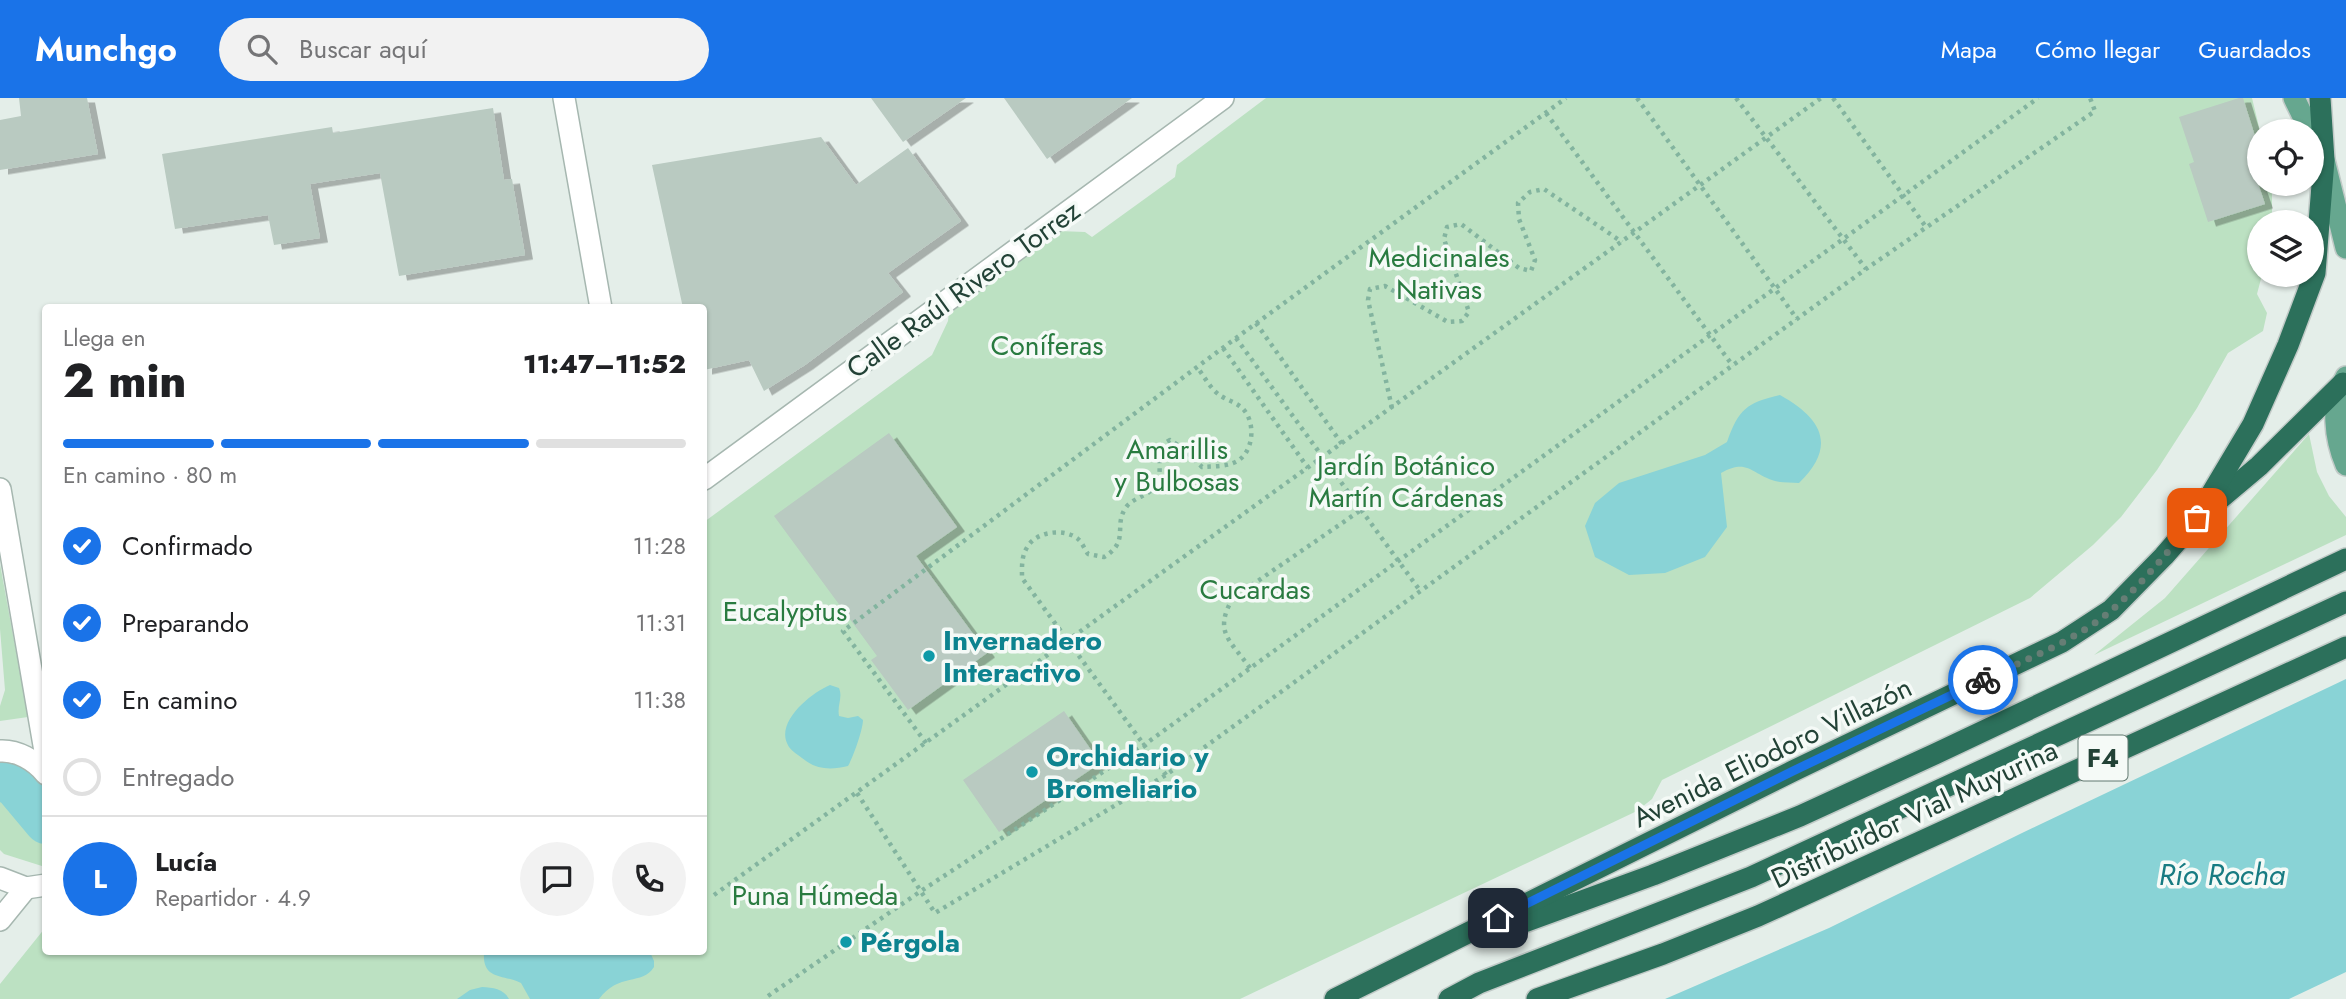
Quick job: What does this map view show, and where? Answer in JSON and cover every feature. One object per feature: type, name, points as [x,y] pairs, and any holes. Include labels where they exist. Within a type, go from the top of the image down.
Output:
[{"type":"highway","name":"Avenida Eliodoro Villazón","points":[[2320,98],[2321,119]]},
{"type":"highway","name":"Avenida Eliodoro Villazón","points":[[1335,999],[1793,771],[2062,642],[2111,610],[2197,518],[2253,425],[2288,345],[2315,273],[2320,196]]},
{"type":"highway","points":[[2197,518],[2259,466],[2344,380]]},
{"type":"highway","points":[[1400,967],[1653,875],[1800,816],[2346,559]]},
{"type":"highway","points":[[1449,999],[1479,983],[1751,877],[2346,602]]},
{"type":"highway","name":"Distribuidor Vial Muyurina","points":[[1537,999],[1663,954],[1758,916],[2346,647]]},
{"type":"main road","points":[[2294,98],[2304,119]]},
{"type":"main road","points":[[2324,164],[2346,248]]},
{"type":"main road","points":[[2344,380],[2336,411],[2337,440],[2346,465]]},
{"type":"street","points":[[564,98],[600,304]]},
{"type":"street","name":"Calle Raúl Rivero Torrez","points":[[707,478],[1223,98]]},
{"type":"street","points":[[0,488],[42,734]]},
{"type":"street","points":[[0,751],[8,750],[25,757],[42,771]]},
{"type":"street","points":[[0,877],[36,887]]},
{"type":"street","points":[[0,920],[36,887]]},
{"type":"path","points":[[926,743],[843,631],[1256,323],[1566,98]]},
{"type":"path","points":[[1637,98],[1797,319]]},
{"type":"path","points":[[1736,98],[1866,269]]},
{"type":"path","points":[[714,895],[1821,98]]},
{"type":"path","points":[[1833,98],[1926,227]]},
{"type":"path","points":[[768,996],[921,891],[1144,745],[2038,98]]},
{"type":"path","points":[[857,793],[935,913],[1166,775],[1866,269],[2095,111],[2090,98]]},
{"type":"path","points":[[1546,113],[1732,366]]},
{"type":"path","points":[[1392,408],[1368,300],[1370,289],[1385,286],[1448,321],[1462,321],[1469,312],[1444,239],[1447,227],[1461,225],[1520,268],[1531,271],[1535,260],[1520,219],[1518,203],[1530,192],[1544,189],[1622,242]]},
{"type":"path","points":[[1256,323],[1342,444]]},
{"type":"path","points":[[1236,338],[1421,592]]},
{"type":"path","points":[[1223,348],[1308,468]]},
{"type":"path","points":[[1166,775],[1022,578],[1022,561],[1028,544],[1042,534],[1061,532],[1079,540],[1088,554],[1104,558],[1116,550],[1120,539],[1121,519],[1127,507],[1151,492],[1159,481],[1160,446],[1170,440],[1202,467],[1221,466],[1239,460],[1250,446],[1251,428],[1246,412],[1237,403],[1219,395],[1197,367]]},
{"type":"path","points":[[1250,668],[1224,632],[1223,615],[1233,598],[1361,510]]},
{"type":"green space","name":"Jardín Botánico Martín Cárdenas","points":[[1266,98],[2252,98],[2257,119],[2247,119],[2247,196],[2272,196],[2272,210],[2247,210],[2247,287],[2259,287],[2257,294],[2267,313],[2263,331],[2228,353],[2157,470],[2121,517],[2093,545],[2030,598],[1662,780],[1652,799],[1637,811],[1240,999],[0,999],[0,984],[42,932],[42,955],[707,955],[707,520],[932,355],[948,321],[951,291],[1058,231],[1085,232],[1092,237],[1175,177],[1177,165]]},
{"type":"green space","points":[[2309,434],[2317,472],[2329,496],[2346,517],[2346,535],[2094,655],[2165,598]]},
{"type":"green space","points":[[0,564],[28,717],[0,721],[0,706],[5,690],[0,629]]},
{"type":"green space","points":[[0,765],[26,774],[42,789],[42,866],[4,854],[0,850]]},
{"type":"water","points":[[1780,395],[1806,413],[1820,433],[1818,456],[1799,483],[1775,481],[1744,467],[1721,473],[1727,527],[1705,557],[1665,573],[1629,575],[1595,557],[1585,526],[1595,503],[1619,483],[1705,455],[1727,442],[1745,409],[1759,401]]},
{"type":"water","name":"Río Rocha","points":[[2346,679],[2346,972],[2289,999],[1665,999],[1829,928]]},
{"type":"water","points":[[830,685],[839,688],[839,716],[858,716],[863,720],[848,766],[830,768],[807,762],[790,748],[785,738],[786,728],[796,710]]},
{"type":"water","points":[[484,955],[651,955],[654,967],[643,976],[614,985],[599,999],[530,999],[521,983],[495,975],[486,967]]},
{"type":"water","points":[[482,987],[501,991],[509,999],[457,999],[470,990]]},
{"type":"building","points":[[19,98],[87,98],[98,154],[0,170],[0,120],[21,116]]},
{"type":"building","points":[[871,98],[966,98],[903,142]]},
{"type":"building","points":[[1004,98],[1132,98],[1047,159]]},
{"type":"building","points":[[2243,98],[2250,119],[2247,119],[2247,196],[2262,196],[2265,204],[2208,222],[2189,164],[2194,162],[2179,117]]},
{"type":"building","points":[[493,108],[504,180],[512,179],[525,255],[399,276],[380,173],[310,184],[320,238],[274,245],[268,215],[175,229],[162,154],[332,127],[333,133]]},
{"type":"building","points":[[821,137],[856,185],[908,148],[961,221],[888,273],[903,292],[805,365],[764,391],[749,360],[707,369],[707,304],[682,304],[652,165]]},
{"type":"building","points":[[889,433],[957,527],[916,556],[987,653],[908,710],[871,660],[877,656],[774,516]]},
{"type":"building","name":"Orchidario y Bromeliario","points":[[1064,711],[1100,763],[999,832],[963,780]]},
{"type":"waterway","points":[[0,776],[16,786],[42,817]]},
{"type":"way so far","points":[[1983,680],[2062,642],[2111,610],[2197,518]]},
{"type":"place","name":"Invernadero Interactivo","points":[[929,656]]},
{"type":"place","name":"Orchidario y Bromeliario","points":[[1032,772]]},
{"type":"place","name":"Pérgola","points":[[846,942]]},
{"type":"route","points":[[1498,918],[1983,680]]},
{"type":"park label","name":"Medicinales Nativas","points":[[1439,273]]},
{"type":"park label","name":"Coníferas","points":[[1047,345]]},
{"type":"park label","name":"Amarillis y Bulbosas","points":[[1177,465]]},
{"type":"park label","name":"Cucardas","points":[[1255,589]]},
{"type":"park label","name":"Eucalyptus","points":[[785,611]]},
{"type":"park label","name":"Puna Húmeda","points":[[815,895]]}]
